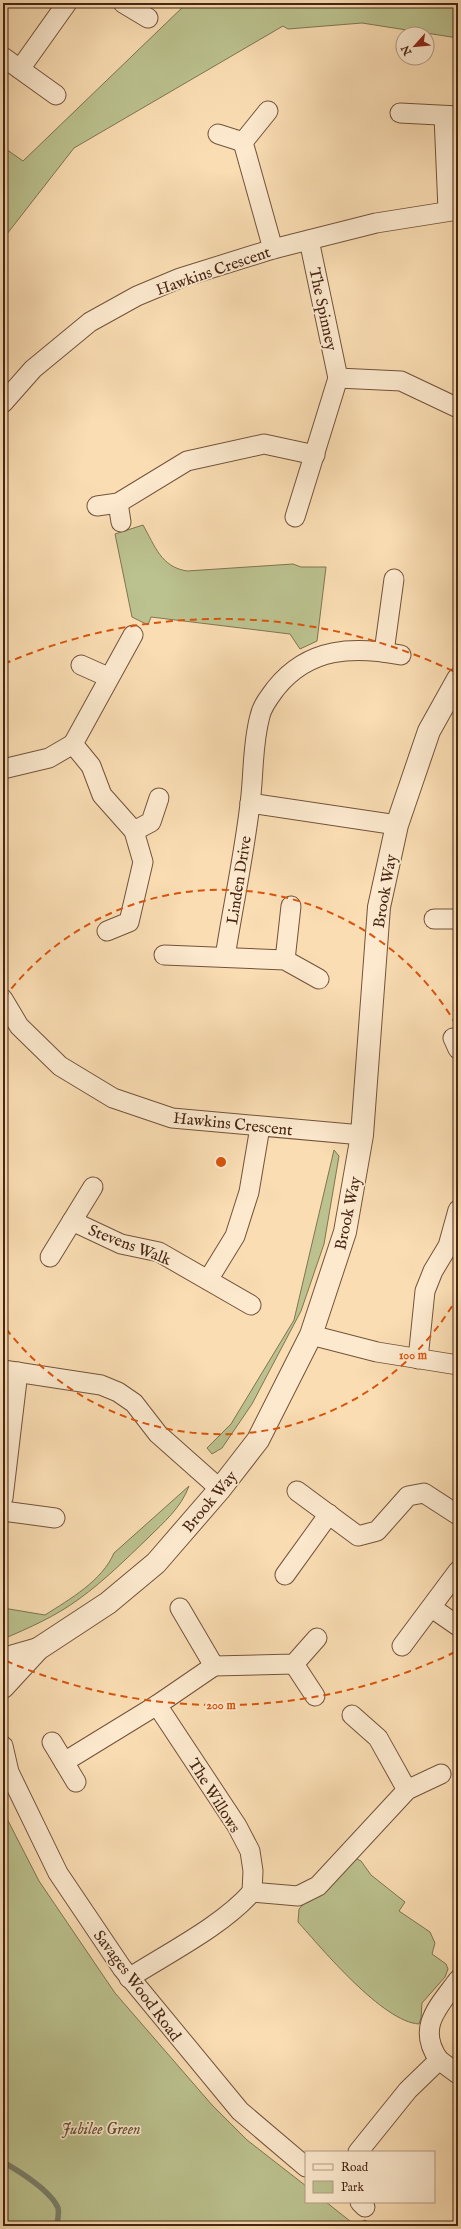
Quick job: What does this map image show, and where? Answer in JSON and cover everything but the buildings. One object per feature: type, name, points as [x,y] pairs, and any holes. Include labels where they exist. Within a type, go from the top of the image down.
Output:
[{"type":"street","points":[[20,69],[67,3]]},
{"type":"street","points":[[123,3],[148,18]]},
{"type":"street","points":[[3,57],[56,96]]},
{"type":"street","points":[[243,142],[268,111]]},
{"type":"street","points":[[400,113],[451,116],[453,210]]},
{"type":"street","points":[[218,134],[243,142]]},
{"type":"street","points":[[243,142],[273,249]]},
{"type":"street","name":"Hawkins Crescent","points":[[3,403],[33,369],[90,322],[137,296],[180,278],[273,249],[376,223],[453,210]]},
{"type":"street","name":"The Spinney","points":[[295,517],[338,378],[309,240]]},
{"type":"street","points":[[338,378],[401,381],[458,408]]},
{"type":"street","points":[[97,506],[118,503],[187,461],[264,444],[314,455]]},
{"type":"street","points":[[118,503],[121,522]]},
{"type":"street","name":"Linden Drive","points":[[225,957],[250,803],[252,763],[260,714],[269,696],[281,682],[313,658],[330,653],[364,650],[393,653],[394,579]]},
{"type":"street","points":[[3,769],[49,758],[73,744],[132,635]]},
{"type":"street","points":[[81,665],[108,677]]},
{"type":"street","name":"Brook Way","points":[[3,1687],[38,1649],[108,1603],[156,1563],[220,1489],[258,1440],[311,1335],[345,1232],[362,1135],[378,907],[397,825],[429,731],[458,678]]},
{"type":"street","points":[[73,744],[91,766],[102,795],[134,831],[143,862],[129,922],[107,931]]},
{"type":"street","points":[[134,831],[151,822],[159,798]]},
{"type":"street","points":[[250,803],[397,825]]},
{"type":"street","points":[[285,960],[291,906]]},
{"type":"street","points":[[434,919],[458,919]]},
{"type":"street","points":[[164,955],[285,960],[319,979]]},
{"type":"street","name":"Hawkins Crescent","points":[[3,999],[19,1026],[60,1066],[113,1098],[172,1118],[362,1135]]},
{"type":"street","points":[[208,1280],[235,1236],[249,1192],[260,1127]]},
{"type":"street","name":"Stevens Walk","points":[[50,1257],[93,1187]]},
{"type":"street","points":[[418,1359],[425,1292],[433,1271],[448,1246],[458,1210]]},
{"type":"street","name":"Stevens Walk","points":[[72,1221],[121,1244],[159,1252],[251,1305]]},
{"type":"street","points":[[311,1335],[377,1352],[458,1365]]},
{"type":"street","points":[[3,1498],[10,1371],[100,1385],[118,1392],[134,1403],[158,1434],[220,1489]]},
{"type":"street","points":[[297,1491],[358,1536],[377,1531],[408,1496],[424,1493],[458,1514]]},
{"type":"street","points":[[3,1511],[55,1518]]},
{"type":"street","points":[[285,1575],[329,1514]]},
{"type":"street","points":[[402,1646],[432,1608],[458,1571]]},
{"type":"street","points":[[180,1608],[214,1666]]},
{"type":"street","points":[[432,1608],[458,1626]]},
{"type":"street","points":[[64,1762],[157,1705],[214,1666],[294,1664],[317,1638]]},
{"type":"street","name":"Brook Way","points":[[3,1659],[38,1649]]},
{"type":"street","points":[[294,1664],[315,1696]]},
{"type":"street","name":"The Willows","points":[[157,1705],[237,1826],[250,1852],[253,1871],[252,1892]]},
{"type":"street","points":[[352,1715],[378,1738],[407,1790]]},
{"type":"street","points":[[52,1742],[76,1782]]},
{"type":"street","name":"Savages Wood Road","points":[[3,1746],[6,1770],[58,1873],[129,1978],[240,2111],[305,2166]]},
{"type":"street","points":[[129,1978],[226,1916],[241,1904],[252,1892],[298,1896],[318,1886],[407,1790],[441,1774]]},
{"type":"street","points":[[458,1980],[432,2018],[428,2038],[432,2050],[439,2060],[458,2074]]},
{"type":"street","points":[[359,2151],[408,2090],[439,2060]]},
{"type":"green space","points":[[187,3],[458,3],[458,38],[435,34],[435,26],[395,26],[395,28],[362,23],[288,29],[283,26],[74,148],[3,239],[3,147],[23,161]]},
{"type":"green space","points":[[143,525],[155,548],[165,560],[178,569],[187,571],[293,564],[301,567],[326,567],[317,641],[300,649],[290,634],[151,617],[148,625],[132,617],[115,534]]},
{"type":"green space","points":[[334,1150],[339,1156],[324,1244],[301,1311],[252,1404],[222,1448],[212,1454],[207,1448],[231,1424],[294,1320]]},
{"type":"green space","points":[[189,1486],[177,1508],[166,1520],[97,1585],[61,1611],[3,1639],[3,1608],[45,1615],[65,1602],[93,1581],[109,1563],[114,1553]]},
{"type":"green space","name":"Jubilee Green","points":[[3,1811],[39,1881],[115,1993],[212,2105],[247,2140],[305,2185],[305,2203],[327,2203],[355,2225],[365,2220],[374,2226],[3,2226]]},
{"type":"green space","points":[[355,1858],[361,1861],[371,1875],[405,1902],[399,1911],[430,1932],[435,1943],[432,1954],[446,1964],[448,1969],[445,1977],[422,2003],[419,2024],[404,2020],[388,2011],[371,1998],[337,1966],[298,1922],[299,1909],[308,1899]]},
{"type":"waterway","points":[[3,2162],[26,2176],[49,2195],[58,2208],[57,2224]]}]
